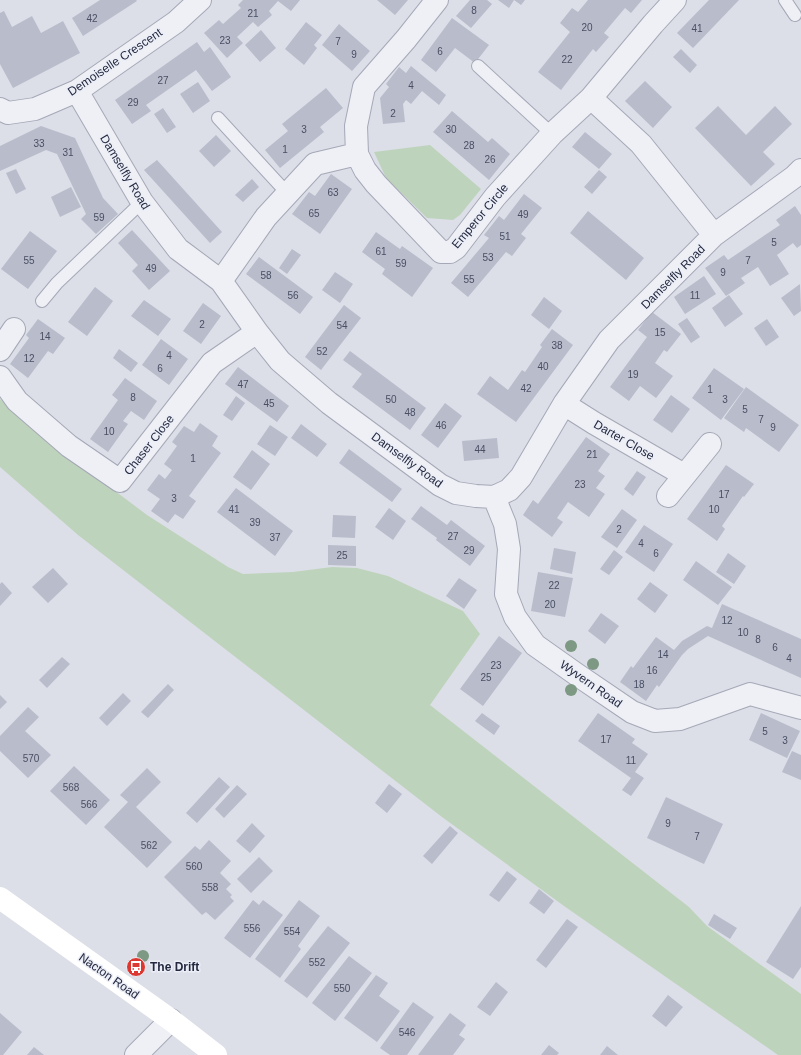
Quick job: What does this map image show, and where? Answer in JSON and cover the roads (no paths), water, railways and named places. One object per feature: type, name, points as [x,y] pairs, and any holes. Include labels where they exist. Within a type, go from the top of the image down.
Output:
[{"type":"street","name":"Demoiselle Crescent","points":[[0,110],[8,113],[35,109],[77,90],[176,22],[200,0]]},
{"type":"street","name":"Emperor Circle","points":[[437,0],[406,39],[364,87],[356,126],[357,154],[365,170],[376,184],[441,252],[450,252],[456,248],[495,197],[552,134],[591,98],[675,0]]},
{"type":"street","name":"Damselfly Road","points":[[77,90],[142,202],[178,249],[221,280],[257,332],[280,361],[329,403],[440,485],[456,493],[476,496],[494,497],[509,490],[521,477],[564,404],[609,340],[714,235],[799,178]]},
{"type":"street","points":[[591,98],[641,144],[714,235]]},
{"type":"street","points":[[221,280],[266,217],[315,164],[357,154]]},
{"type":"street","points":[[0,350],[14,329]]},
{"type":"street","name":"Chaser Close","points":[[0,378],[17,401],[68,446],[120,481],[212,363],[257,332]]},
{"type":"street","name":"Darter Close","points":[[564,404],[594,424],[684,475]]},
{"type":"street","points":[[668,496],[710,444]]},
{"type":"street","name":"Wyvern Road","points":[[494,497],[505,524],[509,549],[506,594],[515,617],[536,645],[576,674],[632,712],[655,721],[680,719],[750,694],[801,708]]},
{"type":"street","name":"Nacton Road","points":[[0,898],[171,1020],[216,1055]]},
{"type":"street","points":[[139,1054],[171,1020]]},
{"type":"lane","points":[[785,0],[795,14]]},
{"type":"lane","points":[[478,66],[552,134]]},
{"type":"lane","points":[[218,118],[287,193]]},
{"type":"lane","points":[[42,301],[57,283],[142,202]]},
{"type":"place","name":"The Drift","points":[[136,967]]}]
